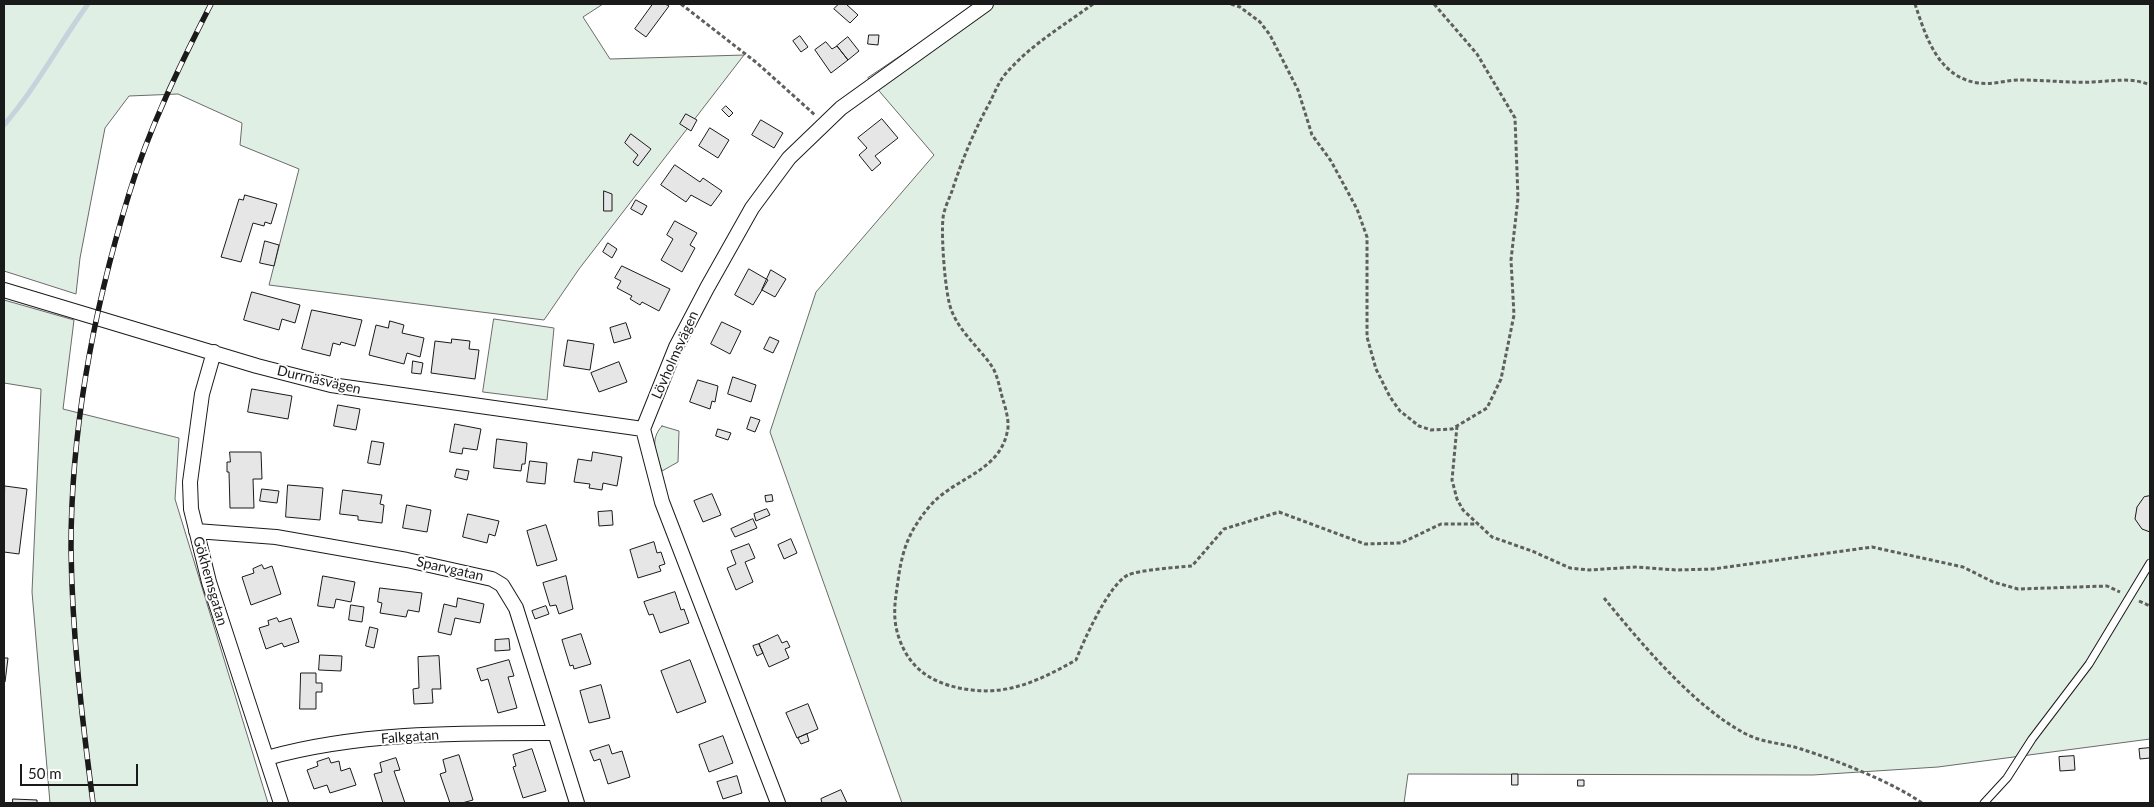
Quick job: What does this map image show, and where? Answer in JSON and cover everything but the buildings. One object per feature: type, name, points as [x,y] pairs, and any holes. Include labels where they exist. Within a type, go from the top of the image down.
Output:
[{"type":"street","name":"Lövholmsvägen","points":[[643,429],[676,347],[752,208],[789,158],[841,108],[986,4]]},
{"type":"street","name":"Durrnäsvägen","points":[[4,290],[331,385],[643,429]]},
{"type":"street","name":"Gökhemsgatan","points":[[214,352],[202,394],[190,482],[191,509],[209,582],[281,803]]},
{"type":"street","points":[[643,429],[662,502],[778,803]]},
{"type":"street","name":"Sparvgatan","points":[[196,531],[285,539],[406,560],[492,579],[502,585],[516,608],[577,803]]},
{"type":"street","name":"Falkgatan","points":[[267,758],[295,750],[369,740],[476,733],[555,733]]},
{"type":"lane","points":[[1984,803],[2007,778],[2032,739],[2079,678],[2150,563]]},
{"type":"path","points":[[681,4],[757,63],[810,108],[824,125]]},
{"type":"path","points":[[1092,4],[1037,44],[1003,77],[973,134],[943,218],[945,261],[951,308],[960,327],[994,370],[1005,407],[1008,431],[1002,447],[989,465],[949,489],[930,506],[912,532],[902,552],[894,610],[903,649],[915,665],[934,681],[955,688],[1005,690],[1029,684],[1076,660],[1083,641],[1109,595],[1128,575],[1192,566],[1224,529],[1236,524],[1279,512],[1365,544],[1386,545],[1401,544],[1441,524],[1480,524]]},
{"type":"path","points":[[1230,4],[1240,7],[1260,22],[1270,35],[1298,90],[1312,135],[1331,161],[1357,209],[1367,237],[1367,337],[1376,369],[1390,397],[1400,411],[1419,426],[1431,430],[1452,429],[1487,408],[1501,379],[1514,315],[1511,260],[1518,198],[1515,118],[1477,54],[1434,4]]},
{"type":"path","points":[[1915,4],[1923,28],[1944,67],[1961,77],[1978,83],[2020,80],[2080,82],[2125,79],[2150,85]]},
{"type":"path","points":[[1457,426],[1456,445],[1452,462],[1452,480],[1457,499],[1463,510],[1480,524],[1492,538],[1532,550],[1570,568],[1589,570],[1635,567],[1677,570],[1714,569],[1872,547],[1963,568],[1993,582],[2018,589],[2107,586],[2150,606]]},
{"type":"path","points":[[1604,598],[1674,677],[1716,713],[1746,734],[1800,749],[1862,772],[1922,803]]},
{"type":"green space","points":[[4,4],[603,4],[583,17],[610,59],[744,55],[579,269],[544,320],[269,285],[299,169],[240,145],[242,123],[178,94],[129,96],[105,128],[80,258],[76,294],[4,271]]},
{"type":"green space","points":[[978,4],[2150,4],[2150,739],[1938,767],[1813,775],[1408,774],[1404,803],[902,803],[770,432],[816,292],[934,155],[868,78]]},
{"type":"green space","points":[[4,300],[74,320],[63,409],[179,438],[175,499],[268,803],[50,803],[32,592],[41,389],[4,383]]},
{"type":"green space","points":[[494,319],[554,328],[547,400],[483,392]]},
{"type":"green space","points":[[662,426],[679,431],[678,462],[662,471],[656,453],[655,442],[658,431]]},
{"type":"waterway","points":[[4,125],[27,96],[88,4]]},
{"type":"railway","points":[[93,803],[78,676],[73,612],[72,503],[80,413],[95,324],[105,281],[116,237],[137,169],[177,74],[211,4]]}]
